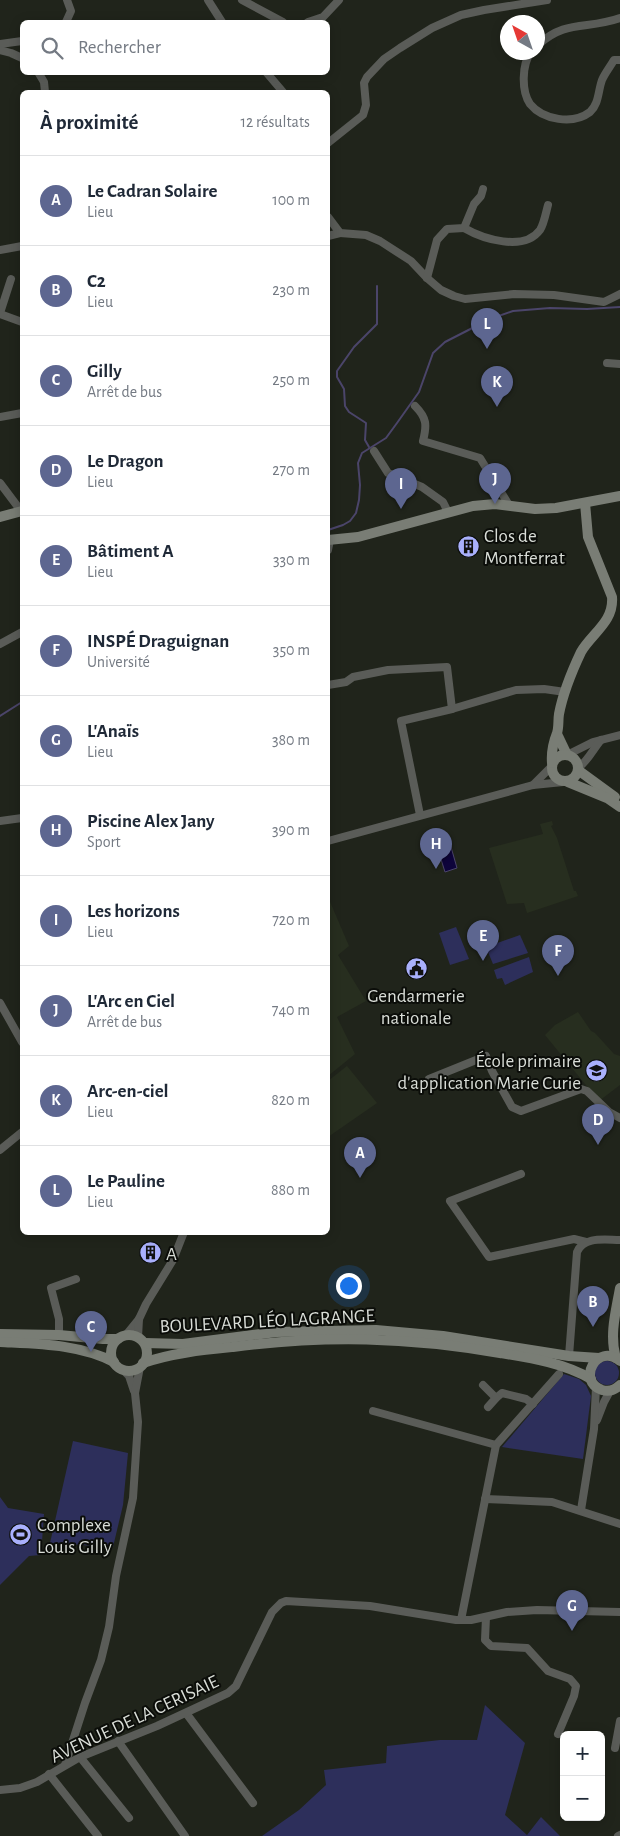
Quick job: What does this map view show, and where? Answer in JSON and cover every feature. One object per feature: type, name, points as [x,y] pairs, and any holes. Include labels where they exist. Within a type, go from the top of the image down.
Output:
[{"type":"main road","points":[[330,543],[358,537],[448,512],[491,504],[534,509],[556,508],[620,496]]},
{"type":"main road","points":[[586,503],[588,537],[612,597],[612,605],[608,619],[582,650],[565,692],[559,714],[557,734],[552,746],[552,765],[554,777],[606,798],[620,807]]},
{"type":"main road","points":[[0,517],[20,512]]},
{"type":"main road","points":[[557,734],[567,755]]},
{"type":"main road","points":[[552,765],[558,756],[567,755],[575,759],[588,777],[620,801]]},
{"type":"main road","points":[[565,782],[576,776],[581,766]]},
{"type":"main road","points":[[618,1360],[613,1332],[620,1288]]},
{"type":"main road","name":"BOULEVARD LÉO LAGRANGE","points":[[141,1340],[183,1344],[276,1332],[376,1330],[444,1336],[569,1356],[600,1358],[607,1356],[618,1360]]},
{"type":"main road","points":[[593,1383],[591,1367],[600,1358],[613,1332]]},
{"type":"main road","points":[[0,1334],[59,1335],[103,1340],[122,1337],[141,1340],[147,1353],[142,1365],[132,1370],[123,1370],[114,1362],[91,1352],[60,1345],[0,1342]]},
{"type":"main road","points":[[114,1362],[112,1347],[122,1337]]},
{"type":"main road","name":"BOULEVARD LÉO LAGRANGE","points":[[142,1365],[185,1352],[314,1339],[364,1338],[418,1341],[527,1357],[574,1370],[605,1391],[615,1388]]},
{"type":"street","points":[[67,0],[71,11],[67,20]]},
{"type":"street","points":[[208,0],[221,20]]},
{"type":"street","points":[[242,0],[279,20]]},
{"type":"street","points":[[330,11],[333,0]]},
{"type":"street","points":[[314,20],[323,17],[339,0]]},
{"type":"street","points":[[330,141],[363,115],[366,104],[364,83],[367,77],[384,59],[400,48],[432,28],[461,15],[547,0]]},
{"type":"street","points":[[545,40],[557,31],[573,26],[604,23],[620,18]]},
{"type":"street","points":[[0,44],[20,40]]},
{"type":"street","points":[[0,50],[11,52],[20,57]]},
{"type":"street","points":[[528,60],[524,68],[525,87],[529,103],[540,112],[565,120],[580,118],[591,111],[597,101],[602,80],[614,60],[620,60]]},
{"type":"street","points":[[40,75],[44,82],[45,90]]},
{"type":"street","points":[[269,75],[281,90]]},
{"type":"street","points":[[464,228],[474,204],[481,196],[483,189]]},
{"type":"street","points":[[427,278],[437,240],[448,229],[464,228],[477,235],[517,242],[533,236],[541,230],[548,204]]},
{"type":"street","points":[[330,220],[340,233]]},
{"type":"street","points":[[330,236],[340,233],[366,235],[380,240],[411,261],[441,290],[465,299],[514,294],[554,295],[604,302],[620,294]]},
{"type":"street","points":[[0,250],[20,246]]},
{"type":"street","points":[[11,279],[0,313],[20,321]]},
{"type":"street","points":[[607,363],[620,364]]},
{"type":"street","points":[[415,406],[422,414],[427,426],[423,441],[480,458],[509,505]]},
{"type":"street","points":[[0,417],[20,413]]},
{"type":"street","points":[[374,451],[388,473],[422,487],[443,502],[448,512]]},
{"type":"street","points":[[0,483],[20,508]]},
{"type":"street","points":[[0,644],[20,633]]},
{"type":"street","points":[[330,685],[346,682],[353,676],[388,670],[447,667],[452,709]]},
{"type":"street","points":[[420,815],[401,721],[452,709],[516,690],[544,688],[565,692]]},
{"type":"street","points":[[567,755],[579,747],[603,738],[620,735]]},
{"type":"street","points":[[581,766],[603,738]]},
{"type":"street","points":[[533,785],[552,765]]},
{"type":"street","points":[[330,840],[533,785],[565,782]]},
{"type":"street","points":[[0,821],[20,818]]},
{"type":"street","points":[[0,1003],[20,1038]]},
{"type":"street","points":[[429,1079],[486,1056],[512,1107],[516,1110],[521,1111],[580,1088],[586,1091],[609,1112],[620,1118]]},
{"type":"street","points":[[0,1150],[20,1134]]},
{"type":"street","points":[[521,1174],[450,1201],[489,1257],[574,1240],[586,1242],[620,1240]]},
{"type":"street","points":[[122,1337],[139,1319],[173,1260],[183,1235]]},
{"type":"street","points":[[569,1356],[576,1252],[586,1242]]},
{"type":"street","points":[[59,1335],[60,1319],[51,1288],[76,1279]]},
{"type":"street","points":[[139,1319],[141,1340]]},
{"type":"street","points":[[135,1393],[142,1365]]},
{"type":"street","points":[[65,1765],[101,1660],[109,1627],[116,1576],[133,1498],[138,1422],[135,1393],[129,1376],[123,1370]]},
{"type":"street","points":[[461,1620],[496,1445],[559,1374]]},
{"type":"street","points":[[581,1510],[594,1429],[593,1383]]},
{"type":"street","points":[[483,1385],[496,1398]]},
{"type":"street","points":[[594,1429],[604,1402],[615,1388]]},
{"type":"street","points":[[488,1407],[502,1393],[526,1399],[533,1404]]},
{"type":"street","points":[[373,1412],[496,1445]]},
{"type":"street","points":[[485,1499],[552,1502],[620,1524]]},
{"type":"street","name":"AVENUE DE LA CERISAIE","points":[[0,1790],[20,1788],[37,1782],[80,1757],[158,1726],[233,1690],[272,1612],[281,1603],[286,1601],[370,1606],[461,1620],[507,1612],[537,1610],[620,1612]]},
{"type":"street","points":[[486,1617],[484,1640],[491,1646],[527,1648],[548,1671],[570,1679],[576,1686],[574,1696],[558,1734]]},
{"type":"street","points":[[186,1713],[253,1803]]},
{"type":"street","points":[[616,1748],[620,1721]]},
{"type":"street","points":[[118,1741],[185,1836]]},
{"type":"street","points":[[80,1757],[129,1818]]},
{"type":"street","points":[[49,1774],[98,1836]]},
{"type":"shaded area","points":[[552,821],[553,825],[551,826],[557,838],[574,891],[576,891],[578,896],[527,913],[524,903],[507,904],[489,848],[543,834],[540,824]]},
{"type":"shaded area","points":[[447,833],[457,868],[445,872],[434,837]]},
{"type":"shaded area","points":[[330,902],[349,946],[338,955],[366,1001],[337,1017],[355,1054],[330,1074]]},
{"type":"shaded area","points":[[456,927],[469,959],[450,965],[439,933]]},
{"type":"shaded area","points":[[520,935],[528,953],[493,964],[486,947]]},
{"type":"shaded area","points":[[529,957],[533,972],[505,985],[502,978],[497,979],[494,970]]},
{"type":"shaded area","name":"École primaire d'application Marie Curie","points":[[578,1012],[591,1031],[614,1054],[620,1056],[620,1085],[599,1101],[545,1035],[555,1025]]},
{"type":"shaded area","points":[[347,1066],[377,1103],[330,1136],[330,1079]]},
{"type":"shaded area","points":[[607,1361],[615,1365],[619,1373],[615,1381],[607,1385],[599,1381],[595,1373],[599,1365]]},
{"type":"shaded area","points":[[564,1374],[579,1379],[586,1385],[591,1396],[583,1459],[502,1447]]},
{"type":"shaded area","points":[[73,1441],[128,1453],[123,1505],[113,1547],[50,1543]]},
{"type":"shaded area","name":"Complexe Louis Gilly","points":[[0,1497],[8,1508],[44,1514],[41,1555],[29,1556],[0,1585]]},
{"type":"shaded area","points":[[485,1705],[525,1743],[505,1815],[527,1835],[541,1817],[560,1836],[262,1836],[299,1810],[326,1785],[324,1770],[386,1763],[387,1746],[440,1740],[477,1740]]},
{"type":"waterway","points":[[369,447],[365,440],[366,423],[349,412],[345,406],[344,389],[337,377],[337,371],[354,347],[377,324],[377,286]]},
{"type":"waterway","points":[[330,529],[350,521],[356,513],[360,485],[358,463],[362,453],[386,438],[419,392],[433,353],[445,342],[490,319],[513,311],[550,308],[587,309],[620,307]]},
{"type":"waterway","points":[[0,716],[20,703]]},
{"type":"place","name":"Le Pauline","points":[[487,349]]},
{"type":"place","name":"Arc-en-ciel","points":[[497,407]]},
{"type":"place","name":"L'Arc en Ciel","points":[[495,504]]},
{"type":"place","name":"Les horizons","points":[[401,509]]},
{"type":"place","name":"Clos de Montferrat","points":[[468,546]]},
{"type":"place","name":"Piscine Alex Jany","points":[[436,869]]},
{"type":"place","name":"Bâtiment A","points":[[483,961]]},
{"type":"place","name":"Gendarmerie nationale","points":[[416,969]]},
{"type":"place","name":"INSPÉ Draguignan","points":[[558,976]]},
{"type":"place","name":"École primaire d'application Marie Curie","points":[[597,1071]]},
{"type":"place","name":"Le Dragon","points":[[598,1145]]},
{"type":"place","name":"Le Cadran Solaire","points":[[360,1178]]},
{"type":"place","name":"A","points":[[150,1253]]},
{"type":"place","name":"C2","points":[[593,1327]]},
{"type":"place","name":"Gilly","points":[[91,1352]]},
{"type":"place","name":"Complexe Louis Gilly","points":[[21,1535]]},
{"type":"place","name":"L'Anaïs","points":[[572,1631]]}]
